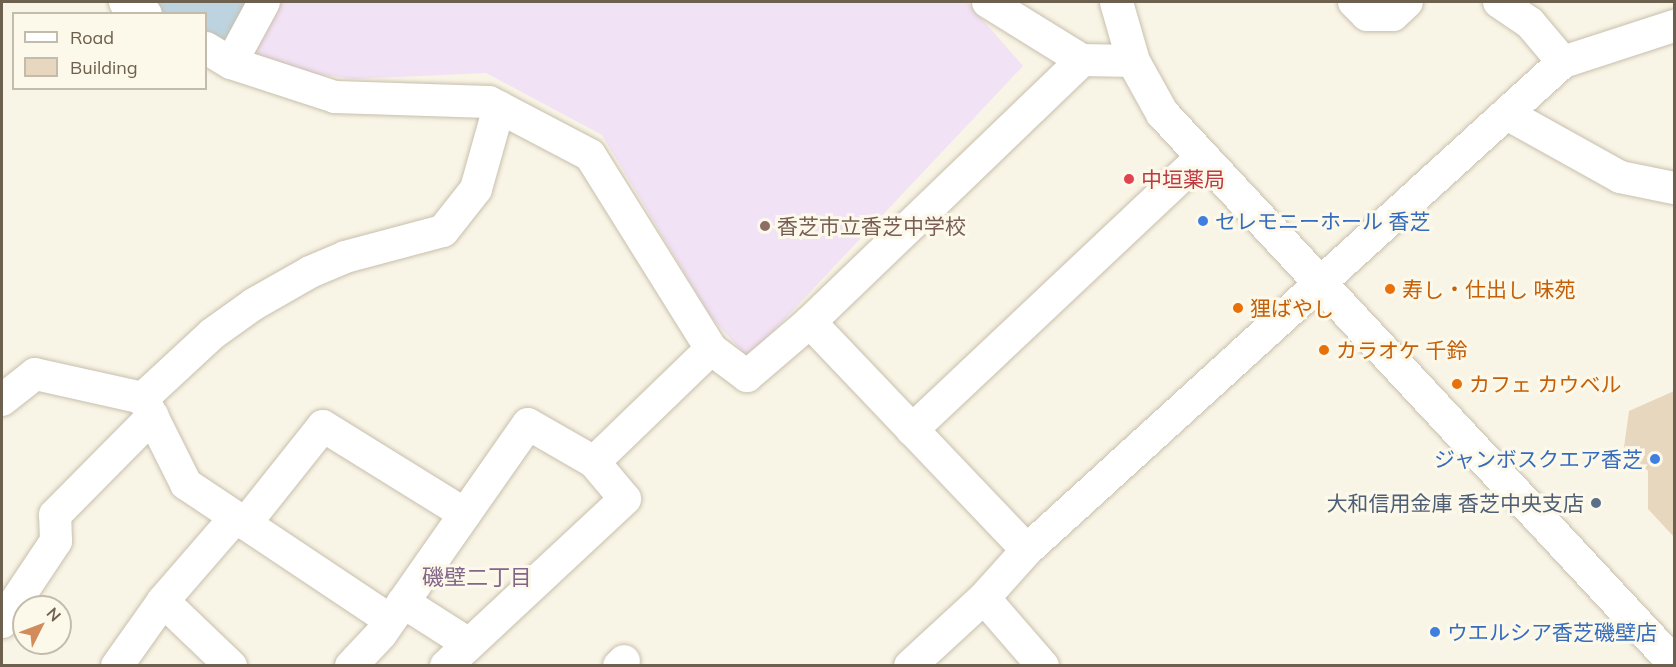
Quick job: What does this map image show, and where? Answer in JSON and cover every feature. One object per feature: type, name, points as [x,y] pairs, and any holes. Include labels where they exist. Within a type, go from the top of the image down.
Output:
[{"type":"street","points":[[125,2],[142,12]]},
{"type":"street","points":[[264,2],[218,56],[335,96],[489,102],[590,155],[711,349],[747,376],[810,322],[1082,60]]},
{"type":"street","points":[[988,2],[1082,60],[1133,61]]},
{"type":"street","points":[[1116,2],[1133,61],[1162,113],[1674,663]]},
{"type":"street","points":[[1354,2],[1367,15],[1393,15],[1407,2]]},
{"type":"street","points":[[1499,2],[1530,23],[1563,62]]},
{"type":"street","points":[[910,666],[984,598],[1027,550],[1563,62],[1674,26]]},
{"type":"street","points":[[2,622],[56,541],[55,515],[212,334],[254,304],[310,272],[345,258],[443,231],[457,218],[476,189],[499,107]]},
{"type":"street","points":[[1507,114],[1620,177],[1674,188]]},
{"type":"street","points":[[912,430],[1202,157]]},
{"type":"street","points":[[810,322],[1027,550]]},
{"type":"street","points":[[594,462],[711,349]]},
{"type":"street","points":[[2,399],[35,374],[148,407],[186,484],[240,521],[397,611],[468,644]]},
{"type":"street","points":[[351,666],[397,611],[528,424],[594,462],[625,499],[446,666]]},
{"type":"street","points":[[117,666],[163,601],[240,521],[323,426],[465,514]]},
{"type":"street","points":[[984,598],[1043,666]]},
{"type":"street","points":[[163,601],[231,666]]},
{"type":"shaded area","name":"香芝市立香芝中学校","points":[[276,2],[967,2],[1023,66],[748,358],[711,317],[602,135],[486,73],[353,79],[302,72],[248,53]]},
{"type":"water","points":[[142,2],[254,2],[227,48],[207,37],[207,12],[162,12]]},
{"type":"building","name":"ジャンボスクエア香芝","points":[[1674,391],[1673,536],[1648,509],[1648,471],[1624,447],[1629,411]]},
{"type":"place","name":"中垣薬局","points":[[1129,179]]},
{"type":"place","name":"セレモニーホール 香芝","points":[[1203,221]]},
{"type":"place","name":"香芝市立香芝中学校","points":[[765,226]]},
{"type":"place","name":"寿し・仕出し 味苑","points":[[1390,289]]},
{"type":"place","name":"狸ばやし","points":[[1238,308]]},
{"type":"place","name":"カラオケ 千鈴","points":[[1324,350]]},
{"type":"place","name":"カフェ カウベル","points":[[1457,384]]},
{"type":"place","name":"ジャンボスクエア香芝","points":[[1655,459]]},
{"type":"place","name":"大和信用金庫 香芝中央支店","points":[[1596,503]]},
{"type":"place","name":"ウエルシア香芝磯壁店","points":[[1435,632]]},
{"type":"district","name":"磯壁二丁目","points":[[477,578]]}]
